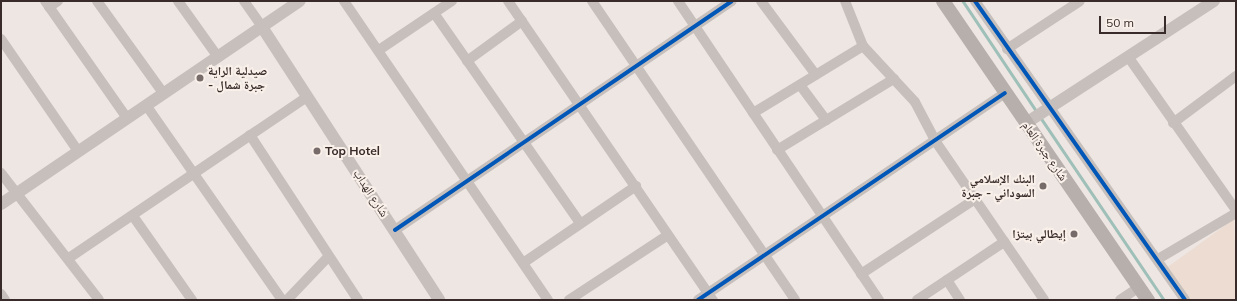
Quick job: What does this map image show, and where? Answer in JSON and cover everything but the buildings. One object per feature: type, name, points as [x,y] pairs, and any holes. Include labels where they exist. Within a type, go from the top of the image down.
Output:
[{"type":"main road","name":"شارع جبرة العام","points":[[943,1],[1148,300]]},
{"type":"street","points":[[58,1],[47,4],[127,118]]},
{"type":"street","points":[[97,1],[163,93]]},
{"type":"street","points":[[178,1],[218,57]]},
{"type":"street","points":[[244,1],[262,27]]},
{"type":"street","points":[[1,204],[300,1]]},
{"type":"street","points":[[344,1],[380,50],[466,183],[548,300]]},
{"type":"street","points":[[380,50],[452,1]]},
{"type":"street","points":[[508,1],[636,186],[710,297]]},
{"type":"street","points":[[592,1],[764,257],[795,300]]},
{"type":"street","points":[[678,1],[821,218],[879,300]]},
{"type":"street","points":[[395,230],[466,183],[579,103],[696,27],[732,1]]},
{"type":"street","points":[[761,1],[816,74]]},
{"type":"street","points":[[845,1],[863,46],[915,102],[936,142],[1044,300]]},
{"type":"street","points":[[975,1],[1007,49],[1158,259],[1185,300]]},
{"type":"street","points":[[1007,49],[1080,1]]},
{"type":"street","points":[[1026,123],[1129,58],[1201,4],[1214,1]]},
{"type":"street","points":[[434,13],[580,223]]},
{"type":"street","points":[[467,61],[522,21]]},
{"type":"street","name":"شارع الهداب","points":[[262,27],[395,230],[438,300]]},
{"type":"street","points":[[1,39],[78,151]]},
{"type":"street","points":[[753,113],[863,46]]},
{"type":"street","points":[[1129,58],[1236,212],[1158,259]]},
{"type":"street","points":[[1173,123],[1236,76]]},
{"type":"street","points":[[777,150],[894,80]]},
{"type":"street","points":[[800,85],[826,120]]},
{"type":"street","points":[[698,300],[710,297],[764,257],[936,142],[1006,93]]},
{"type":"street","points":[[69,258],[133,216],[307,96]]},
{"type":"street","points":[[146,105],[282,300]]},
{"type":"street","points":[[250,135],[328,257],[358,300]]},
{"type":"street","points":[[1,173],[19,192],[99,300]]},
{"type":"street","points":[[523,263],[636,186]]},
{"type":"street","points":[[861,274],[975,199]]},
{"type":"street","points":[[133,216],[192,300]]},
{"type":"street","points":[[569,300],[668,235]]},
{"type":"street","points":[[917,300],[1004,242]]},
{"type":"street","points":[[287,300],[328,257]]},
{"type":"street","points":[[947,280],[960,300]]},
{"type":"street","points":[[1120,300],[1139,287]]},
{"type":"street","points":[[1,294],[5,300]]},
{"type":"shaded area","points":[[1234,219],[1236,300],[1186,300],[1165,269]]},
{"type":"waterway","points":[[963,1],[1037,112]]},
{"type":"waterway","points":[[1041,118],[1164,300]]},
{"type":"cycle path","points":[[395,230],[732,1]]},
{"type":"cycle path","points":[[975,1],[1185,300]]},
{"type":"cycle path","points":[[698,300],[1005,93]]},
{"type":"place","name":"صيدلية الراية - جبرة شمال","points":[[200,78]]},
{"type":"place","name":"Top Hotel","points":[[317,151]]},
{"type":"place","name":"البنك الإسلامي السوداني - جبرة","points":[[1043,186]]},
{"type":"place","name":"إيطالي بيتزا","points":[[1074,234]]}]
